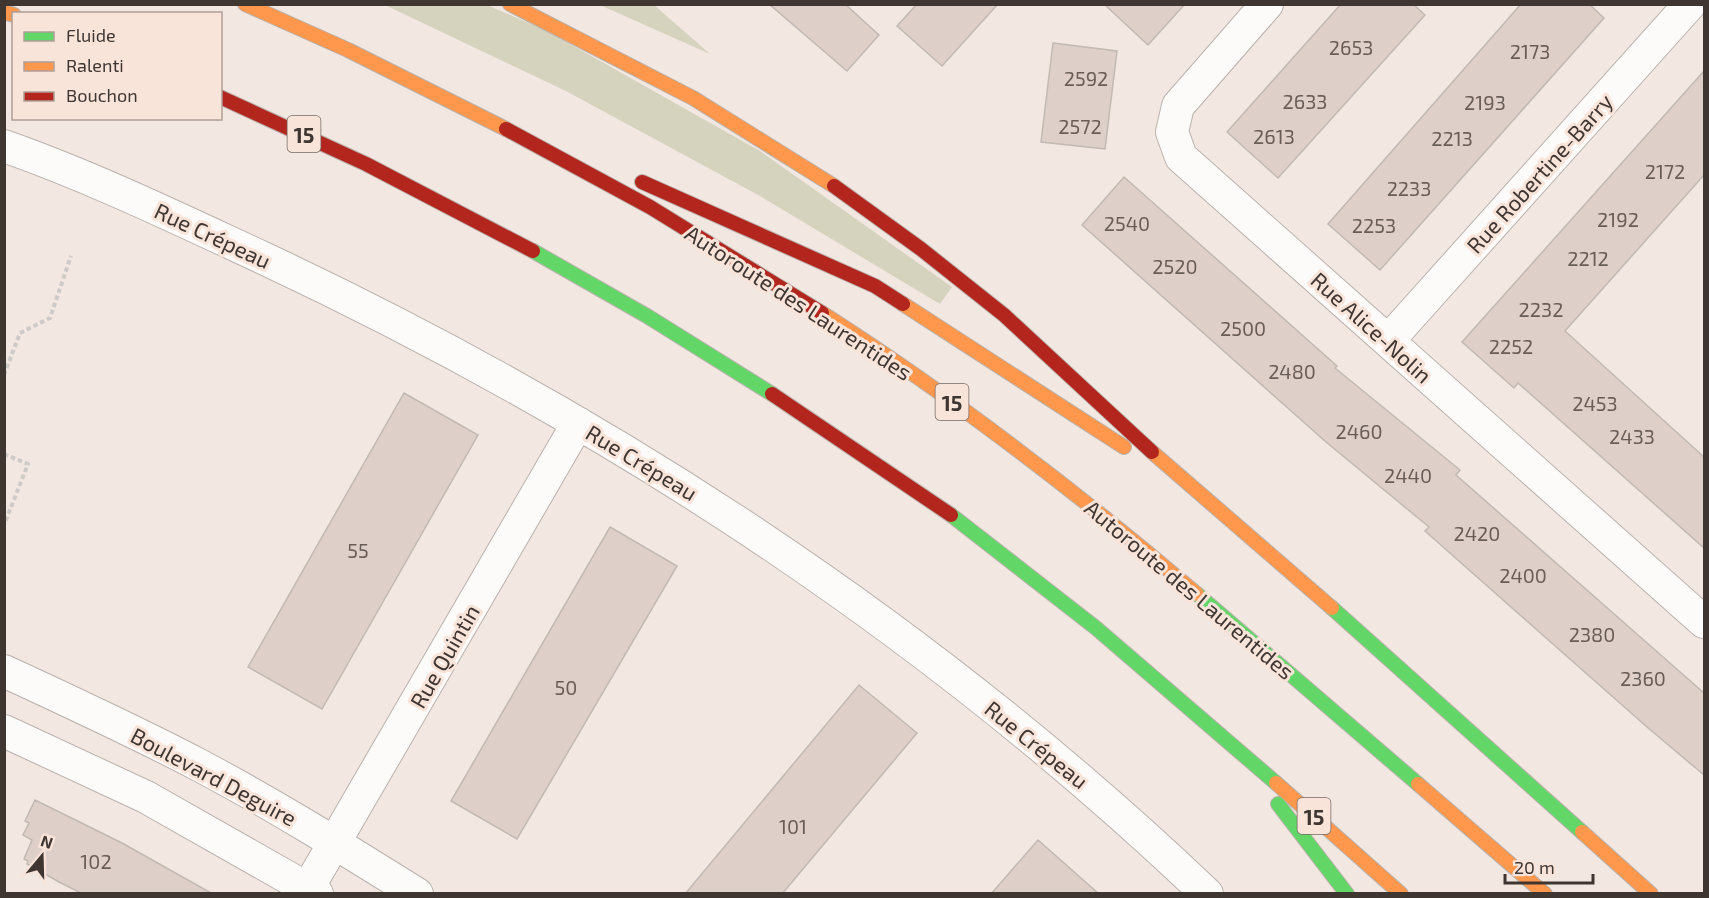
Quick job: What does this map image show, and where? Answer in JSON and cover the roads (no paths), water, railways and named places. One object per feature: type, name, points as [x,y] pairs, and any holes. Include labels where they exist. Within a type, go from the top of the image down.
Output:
[{"type":"highway","name":"Autoroute des Laurentides","points":[[244,4],[377,64],[510,130],[704,239],[854,334],[971,415],[1095,509],[1187,584],[1545,894]]},
{"type":"highway","points":[[510,4],[619,56],[702,102],[859,203],[932,257],[1033,340],[1196,494],[1347,622],[1651,894]]},
{"type":"highway","points":[[377,64],[604,165]]},
{"type":"highway","name":"15","points":[[222,98],[358,159],[450,205],[625,302],[734,369],[884,467],[988,543],[1094,626],[1227,739],[1401,894]]},
{"type":"highway","points":[[626,175],[874,286],[1196,494]]},
{"type":"highway","points":[[1227,739],[1347,894]]},
{"type":"street","name":"Rue Alice-Nolin","points":[[1268,4],[1178,106],[1172,123],[1175,145],[1187,164],[1704,622]]},
{"type":"street","name":"Rue Robertine-Barry","points":[[1388,341],[1690,4]]},
{"type":"street","name":"Rue Crépeau","points":[[4,146],[177,218],[355,301],[578,423],[720,509],[928,656],[1051,753],[1132,822],[1208,894]]},
{"type":"street","name":"Rue Quintin","points":[[313,891],[336,843],[578,423]]},
{"type":"street","name":"Boulevard Deguire","points":[[4,671],[93,711],[197,764],[336,843],[417,894]]},
{"type":"street","points":[[4,732],[146,797],[313,891]]}]
